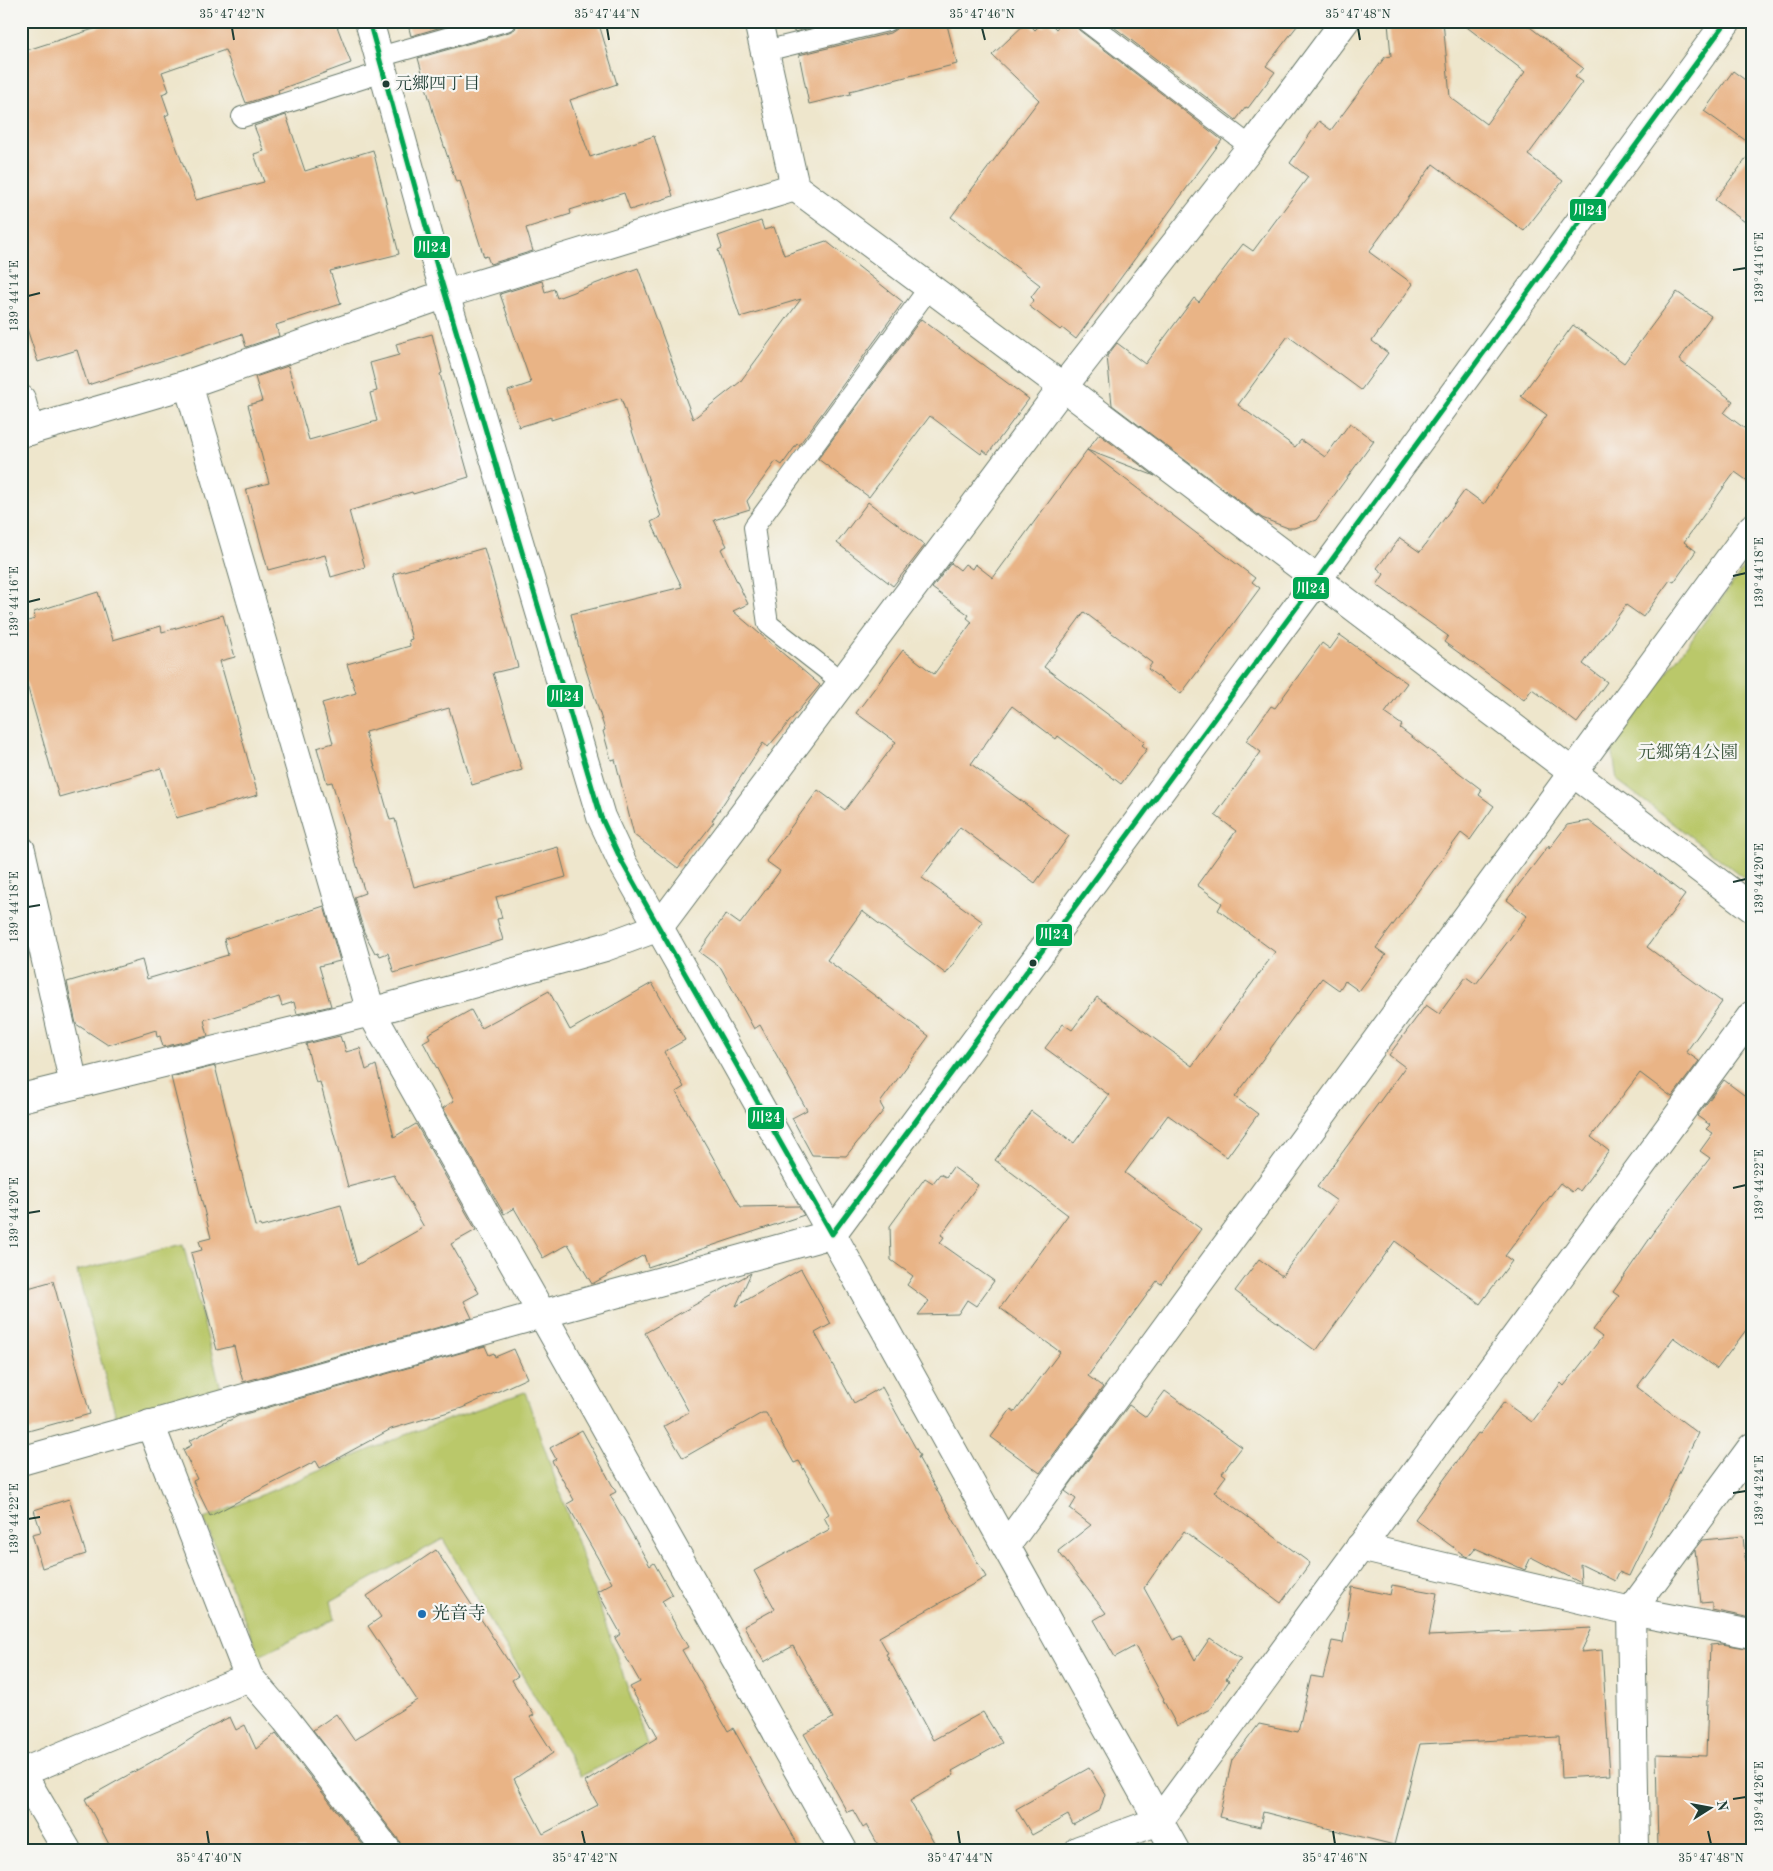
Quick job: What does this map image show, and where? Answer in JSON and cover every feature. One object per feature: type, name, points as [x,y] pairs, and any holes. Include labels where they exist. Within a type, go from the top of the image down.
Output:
[{"type":"street","points":[[369,21],[446,294],[601,817],[622,862],[832,1234],[1175,1850]]},
{"type":"street","points":[[758,21],[795,187],[1063,387],[1752,908]]},
{"type":"street","points":[[21,1098],[371,1012],[605,948],[659,926],[1063,387],[1251,146],[1345,21]]},
{"type":"street","points":[[21,1461],[832,1234],[1317,580],[1727,21]]},
{"type":"street","points":[[21,399],[26,432],[188,384],[446,294],[795,187]]},
{"type":"street","points":[[188,384],[371,1012],[843,1850]]},
{"type":"street","points":[[1006,1546],[1752,528]]},
{"type":"street","points":[[21,850],[74,1085]]},
{"type":"street","points":[[1079,1850],[1159,1821],[1752,1015]]},
{"type":"street","points":[[150,1424],[249,1677],[286,1720],[387,1850]]},
{"type":"street","points":[[1635,1850],[1631,1611],[1752,1446]]},
{"type":"street","points":[[1360,1547],[1631,1611],[1752,1634]]},
{"type":"street","points":[[67,1850],[21,1773],[249,1677]]},
{"type":"lane","points":[[242,117],[506,21]]},
{"type":"lane","points":[[764,51],[887,21]]},
{"type":"lane","points":[[1086,21],[1251,146]]},
{"type":"lane","points":[[842,682],[768,624],[754,526],[929,288]]},
{"type":"green space","name":"元郷第4公園","points":[[1752,557],[1752,884],[1617,780],[1612,747]]},
{"type":"green space","points":[[183,1244],[221,1389],[116,1417],[77,1271]]},
{"type":"green space","points":[[525,1392],[647,1744],[581,1776],[443,1539],[331,1601],[335,1619],[259,1656],[204,1519],[405,1435]]},
{"type":"building","points":[[119,21],[335,21],[351,63],[278,90],[279,93],[246,103],[225,50],[162,72],[169,91],[162,94],[169,114],[165,116],[196,200],[264,182],[254,154],[264,151],[254,126],[286,115],[305,171],[373,150],[399,254],[330,271],[341,304],[276,325],[279,336],[246,347],[242,334],[88,385],[77,350],[38,362],[21,311],[21,52]]},
{"type":"building","points":[[407,21],[462,21],[411,36]]},
{"type":"building","points":[[518,21],[598,21],[617,84],[570,100],[590,157],[654,136],[673,196],[630,210],[624,193],[570,210],[571,214],[526,228],[533,251],[490,264],[487,256],[484,257],[460,181],[456,182],[435,119],[418,58],[509,32],[515,29]]},
{"type":"building","points":[[792,21],[836,21],[794,32]]},
{"type":"building","points":[[899,21],[946,21],[957,64],[850,91],[851,94],[809,104],[799,55],[890,33],[896,29]]},
{"type":"building","points":[[1063,21],[1074,21],[1079,30],[1222,140],[1076,339],[1062,328],[1060,330],[1029,306],[1034,300],[1031,297],[1040,285],[951,217],[1039,100],[992,55],[1027,22],[1035,30],[1040,25],[1042,27],[1049,22],[1056,29]]},
{"type":"building","points":[[1106,21],[1301,21],[1266,66],[1275,72],[1248,108],[1246,107],[1236,120]]},
{"type":"building","points":[[1395,21],[1443,21],[1450,97],[1486,124],[1525,72],[1459,21],[1522,21],[1583,68],[1575,77],[1582,82],[1528,155],[1563,181],[1524,231],[1433,164],[1369,252],[1413,284],[1372,341],[1388,353],[1361,390],[1288,336],[1238,405],[1295,447],[1301,440],[1325,457],[1350,423],[1374,441],[1316,520],[1294,528],[1288,528],[1262,518],[1112,405],[1107,356],[1117,343],[1145,364],[1194,298],[1199,302],[1243,244],[1253,251],[1308,177],[1290,163],[1319,121],[1331,130],[1385,57],[1391,56],[1388,23],[1395,23]]},
{"type":"building","points":[[1733,71],[1752,85],[1752,145],[1704,111]]},
{"type":"building","points":[[1752,151],[1752,227],[1715,200]]},
{"type":"building","points":[[761,221],[764,230],[774,227],[784,255],[826,241],[903,302],[799,445],[797,444],[782,465],[776,461],[747,501],[750,509],[714,520],[727,546],[721,549],[748,604],[733,611],[820,685],[768,747],[763,743],[712,821],[714,822],[678,868],[634,835],[615,759],[611,760],[603,731],[605,730],[578,644],[571,614],[682,587],[651,522],[661,517],[621,398],[551,420],[551,417],[519,427],[508,391],[531,383],[500,294],[542,281],[545,292],[554,289],[557,298],[638,268],[693,419],[740,382],[801,299],[740,317],[718,250],[722,248],[718,236]]},
{"type":"building","points":[[1677,292],[1711,316],[1679,360],[1733,401],[1724,413],[1752,434],[1752,484],[1735,472],[1684,542],[1696,551],[1674,582],[1670,580],[1643,617],[1626,605],[1583,664],[1607,682],[1577,723],[1532,689],[1524,700],[1444,642],[1448,636],[1377,585],[1384,574],[1377,568],[1400,538],[1420,552],[1465,490],[1484,504],[1547,415],[1521,396],[1573,325],[1624,363]]},
{"type":"building","points":[[921,319],[1029,399],[988,454],[983,450],[981,454],[930,416],[869,497],[818,459]]},
{"type":"building","points":[[432,334],[442,373],[440,374],[469,477],[349,511],[365,567],[331,577],[325,555],[268,570],[246,489],[269,483],[248,405],[262,401],[255,377],[288,366],[309,440],[377,421],[370,393],[377,391],[370,363],[399,355],[396,344]]},
{"type":"building","points":[[1099,434],[1155,476],[1087,450]]},
{"type":"building","points":[[1087,450],[1255,578],[1252,582],[1260,588],[1181,694],[1148,669],[1152,663],[1084,612],[1044,667],[1145,742],[1142,745],[1147,749],[1121,784],[1058,736],[1056,739],[1012,706],[971,764],[1069,836],[1035,883],[960,827],[922,878],[983,922],[946,974],[862,911],[827,960],[929,1036],[880,1103],[884,1110],[846,1156],[812,1155],[792,1118],[807,1110],[760,1025],[754,1029],[721,968],[699,952],[726,914],[740,924],[780,871],[766,861],[818,790],[845,810],[896,742],[856,713],[903,650],[934,674],[972,622],[967,618],[969,615],[932,588],[951,563],[960,570],[965,564],[972,569],[975,564],[993,578]]},
{"type":"building","points":[[868,502],[925,545],[893,586],[837,543]]},
{"type":"building","points":[[484,548],[518,667],[493,673],[522,770],[472,785],[449,708],[365,732],[390,820],[395,819],[414,887],[558,847],[566,877],[496,897],[502,918],[497,919],[503,940],[394,973],[388,953],[380,956],[378,952],[375,953],[364,932],[354,897],[365,893],[332,782],[327,783],[317,748],[333,743],[322,703],[356,693],[347,664],[410,646],[409,640],[412,639],[393,574]]},
{"type":"building","points":[[98,592],[113,640],[161,626],[162,632],[223,615],[235,657],[220,661],[258,795],[176,818],[161,768],[59,797],[21,664],[21,623],[35,619],[34,612]]},
{"type":"building","points":[[1340,635],[1407,683],[1385,713],[1402,725],[1400,728],[1482,790],[1479,795],[1494,806],[1470,840],[1461,833],[1376,948],[1386,955],[1359,991],[1345,981],[1339,990],[1322,978],[1235,1097],[1258,1114],[1227,1157],[1168,1115],[1125,1173],[1201,1229],[1161,1284],[1157,1281],[1088,1376],[1103,1387],[1040,1473],[991,1437],[1011,1409],[1015,1412],[1060,1352],[1000,1308],[1068,1215],[995,1160],[1031,1111],[1074,1143],[1109,1095],[1045,1048],[1063,1024],[1072,1030],[1097,997],[1192,1066],[1275,952],[1218,910],[1222,903],[1197,885],[1236,831],[1215,815],[1261,752],[1246,741],[1271,706],[1275,708],[1322,643],[1330,649]]},
{"type":"building","points":[[1589,821],[1685,895],[1647,947],[1722,1002],[1686,1052],[1699,1061],[1672,1097],[1640,1073],[1591,1137],[1609,1151],[1580,1191],[1576,1188],[1572,1192],[1560,1183],[1505,1256],[1512,1261],[1480,1304],[1395,1241],[1316,1351],[1235,1291],[1259,1259],[1282,1276],[1337,1201],[1317,1187],[1405,1067],[1389,1055],[1426,1005],[1439,1014],[1466,977],[1476,984],[1527,916],[1507,900],[1549,845],[1549,849],[1567,825]]},
{"type":"building","points":[[324,906],[340,961],[319,966],[331,1006],[297,1014],[294,1002],[282,1006],[279,997],[204,1020],[208,1036],[163,1047],[160,1036],[157,1037],[156,1030],[108,1045],[76,1024],[67,982],[142,960],[147,979],[228,955],[224,939]]},
{"type":"building","points":[[652,983],[685,1040],[664,1052],[684,1087],[676,1092],[741,1207],[798,1206],[804,1215],[648,1267],[644,1255],[592,1284],[568,1244],[543,1258],[514,1208],[504,1214],[443,1108],[454,1101],[423,1042],[430,1038],[428,1034],[471,1010],[481,1028],[549,991],[570,1030]]},
{"type":"building","points":[[340,1036],[346,1052],[360,1048],[366,1070],[376,1065],[394,1137],[416,1124],[476,1230],[451,1244],[479,1293],[464,1301],[472,1318],[243,1382],[234,1346],[217,1350],[191,1253],[202,1250],[199,1241],[211,1238],[171,1077],[215,1066],[255,1226],[260,1225],[261,1227],[341,1205],[357,1265],[424,1227],[394,1175],[348,1187],[320,1082],[316,1083],[306,1044]]},
{"type":"building","points":[[1724,1080],[1752,1101],[1752,1322],[1717,1369],[1674,1338],[1637,1387],[1698,1433],[1629,1576],[1619,1572],[1615,1581],[1580,1564],[1581,1583],[1531,1557],[1525,1570],[1475,1548],[1468,1557],[1465,1556],[1415,1519],[1478,1433],[1480,1434],[1504,1402],[1532,1422],[1561,1383],[1564,1386],[1602,1337],[1593,1330],[1619,1296],[1613,1292],[1654,1230],[1710,1158],[1700,1151],[1713,1133],[1706,1129],[1710,1125],[1697,1116]]},
{"type":"building","points":[[953,1167],[978,1185],[941,1235],[944,1237],[940,1243],[994,1281],[976,1306],[967,1300],[958,1314],[918,1315],[929,1301],[907,1285],[913,1276],[891,1260],[890,1226],[925,1178],[933,1183],[940,1174],[946,1177]]},
{"type":"building","points":[[801,1269],[831,1324],[815,1333],[854,1403],[882,1387],[920,1456],[918,1457],[986,1577],[879,1637],[888,1653],[886,1654],[933,1740],[983,1712],[1002,1743],[952,1771],[954,1775],[910,1801],[938,1850],[881,1850],[867,1825],[863,1828],[853,1810],[847,1812],[804,1734],[833,1718],[793,1646],[764,1662],[744,1626],[775,1609],[754,1571],[830,1529],[824,1517],[829,1514],[799,1461],[794,1463],[766,1413],[762,1413],[683,1458],[664,1426],[689,1412],[645,1333],[751,1273],[736,1306]]},
{"type":"building","points":[[53,1281],[90,1414],[21,1433],[21,1290]]},
{"type":"building","points":[[485,1346],[489,1355],[494,1353],[495,1357],[514,1349],[527,1378],[462,1408],[391,1429],[320,1468],[316,1461],[210,1516],[193,1481],[197,1479],[183,1450],[192,1445],[189,1441],[238,1416]]},
{"type":"building","points":[[1165,1391],[1242,1447],[1222,1473],[1226,1476],[1214,1492],[1310,1563],[1281,1603],[1184,1531],[1144,1588],[1173,1640],[1182,1636],[1195,1660],[1210,1638],[1241,1658],[1226,1679],[1229,1681],[1210,1709],[1177,1726],[1135,1646],[1115,1657],[1094,1620],[1106,1613],[1058,1551],[1091,1525],[1070,1509],[1076,1499],[1065,1491],[1129,1405],[1146,1417]]},
{"type":"building","points":[[582,1430],[616,1492],[610,1495],[650,1566],[654,1563],[672,1595],[662,1601],[688,1647],[682,1650],[728,1731],[733,1728],[801,1850],[402,1850],[399,1840],[313,1730],[336,1714],[354,1740],[417,1700],[368,1626],[381,1617],[367,1596],[436,1550],[518,1676],[512,1680],[534,1715],[530,1717],[553,1753],[514,1779],[543,1834],[598,1805],[585,1782],[658,1737],[630,1687],[640,1682],[615,1638],[621,1634],[597,1591],[612,1583],[567,1504],[574,1500],[552,1461],[556,1459],[550,1448]]},
{"type":"building","points":[[69,1499],[86,1554],[42,1568],[32,1534],[41,1532],[34,1510]]},
{"type":"building","points":[[1743,1536],[1751,1618],[1712,1610],[1712,1602],[1701,1603],[1695,1550],[1703,1540]]},
{"type":"building","points":[[1392,1585],[1437,1593],[1429,1636],[1592,1628],[1581,1652],[1602,1650],[1610,1775],[1561,1778],[1559,1737],[1420,1744],[1394,1845],[1263,1812],[1260,1827],[1219,1817],[1232,1760],[1259,1724],[1298,1732],[1311,1676],[1323,1678],[1332,1641],[1343,1643],[1352,1587],[1390,1595]]},
{"type":"building","points":[[1722,1644],[1752,1649],[1752,1848],[1658,1850],[1656,1754],[1706,1756],[1710,1645]]},
{"type":"building","points":[[230,1717],[236,1730],[245,1725],[256,1749],[276,1733],[367,1850],[112,1850],[85,1799],[173,1750],[211,1726]]},
{"type":"building","points":[[1089,1768],[1105,1794],[1100,1810],[1073,1825],[1068,1815],[1032,1835],[1016,1809]]},
{"type":"transit line","name":"川24","points":[[369,21],[438,270],[601,817],[622,862],[832,1234],[1317,580],[1727,21]]},
{"type":"place","name":"元郷四丁目","points":[[386,84]]},
{"type":"place","name":"光音寺","points":[[422,1614]]}]
